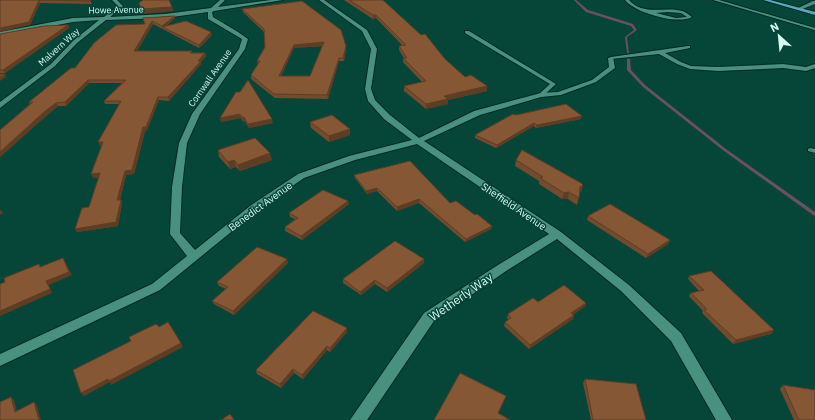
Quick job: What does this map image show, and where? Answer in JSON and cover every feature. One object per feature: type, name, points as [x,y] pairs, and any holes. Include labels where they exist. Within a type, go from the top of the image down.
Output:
[{"type":"main road","points":[[765,0],[815,14]]},
{"type":"main road","points":[[782,0],[815,8]]},
{"type":"street","name":"Malvern Way","points":[[0,106],[53,65],[75,42],[121,6],[114,0]]},
{"type":"street","points":[[212,9],[223,0]]},
{"type":"street","name":"Howe Avenue","points":[[0,34],[54,22],[106,18],[140,18],[281,0]]},
{"type":"street","name":"Sheffield Avenue","points":[[320,0],[364,30],[374,49],[368,89],[372,101],[386,117],[418,141],[557,234],[625,288],[676,337],[724,420]]},
{"type":"street","points":[[798,9],[815,2]]},
{"type":"street","name":"Cornwall Avenue","points":[[194,256],[175,234],[176,187],[183,143],[196,114],[242,49],[245,39],[234,30],[219,24],[210,18],[210,12],[212,9]]},
{"type":"street","name":"Benedict Avenue","points":[[0,360],[156,287],[254,208],[301,176],[352,158],[418,141],[477,113],[540,95],[559,94],[594,81],[612,68],[611,58]]},
{"type":"street","name":"Wetherly Way","points":[[358,420],[429,317],[502,268],[557,234]]},
{"type":"lane","points":[[627,0],[630,5],[652,12],[675,19],[687,19],[690,17],[685,13],[672,11],[652,12]]},
{"type":"lane","points":[[714,0],[815,29]]},
{"type":"lane","points":[[467,32],[553,84],[540,95]]},
{"type":"lane","points":[[611,58],[688,47]]},
{"type":"lane","points":[[660,52],[679,63],[690,66],[718,69],[783,66],[806,69],[815,66]]},
{"type":"building","points":[[0,0],[39,0],[29,22],[0,28]]},
{"type":"building","points":[[39,0],[90,0],[91,1]]},
{"type":"building","points":[[143,0],[169,0],[172,7],[141,9],[139,3]]},
{"type":"building","points":[[349,0],[384,1],[421,35],[425,34],[445,59],[465,77],[471,75],[487,86],[444,96],[448,99],[426,104],[404,86],[426,81],[403,58],[407,58],[399,46],[406,45],[376,15],[373,15]]},
{"type":"building","points":[[302,1],[341,30],[346,46],[343,58],[339,58],[327,95],[274,94],[251,75],[260,61],[257,61],[265,47],[264,29],[242,9]],"holes":[[[324,42],[310,76],[279,76],[294,45]]]},
{"type":"building","points":[[175,16],[162,26],[152,21],[134,51],[192,51],[190,53],[205,53],[198,61],[201,61],[168,97],[158,97],[146,127],[143,127],[132,170],[125,171],[117,200],[121,200],[116,222],[75,229],[82,208],[89,207],[100,173],[91,174],[103,142],[98,142],[121,101],[104,101],[126,80],[88,80],[65,102],[56,103],[44,112],[0,152],[0,130],[33,102],[29,102],[71,68],[75,68],[94,43],[116,25],[145,24],[143,18]]},
{"type":"building","points":[[186,21],[211,32],[199,45],[162,27]]},
{"type":"building","points":[[68,25],[3,70],[0,70],[0,34],[44,26]]},
{"type":"building","points":[[248,80],[272,119],[248,124],[244,117],[240,114],[220,118],[236,92],[240,92]]},
{"type":"building","points":[[566,104],[582,116],[537,125],[534,123],[497,145],[475,135],[513,114],[516,115]]},
{"type":"building","points":[[332,115],[350,129],[329,136],[310,122]]},
{"type":"building","points":[[255,138],[270,153],[238,165],[234,160],[228,162],[218,150]]},
{"type":"building","points":[[522,150],[581,183],[583,185],[580,187],[579,198],[569,192],[564,193],[540,178],[543,177],[516,160]]},
{"type":"building","points":[[410,161],[450,203],[456,201],[475,215],[477,214],[492,226],[466,239],[419,199],[397,207],[377,188],[366,191],[354,175]]},
{"type":"building","points":[[323,190],[348,201],[301,236],[285,227],[298,218],[289,213]]},
{"type":"building","points":[[610,204],[670,240],[648,254],[588,216]]},
{"type":"building","points":[[395,241],[424,259],[387,288],[375,280],[360,292],[343,279]]},
{"type":"building","points":[[257,247],[287,259],[233,311],[212,301],[228,287],[217,282]]},
{"type":"building","points":[[63,258],[69,272],[46,281],[50,289],[0,311],[0,284],[5,282],[4,278],[39,264],[40,267]]},
{"type":"building","points":[[711,271],[774,330],[736,340],[704,310],[707,309],[691,293],[704,290],[689,276]]},
{"type":"building","points":[[564,285],[586,303],[571,313],[574,315],[530,345],[505,322],[511,318],[508,314],[533,298],[538,302]]},
{"type":"building","points":[[313,311],[347,328],[330,348],[327,346],[302,375],[293,369],[280,384],[256,370]]},
{"type":"building","points":[[168,322],[181,343],[109,381],[108,379],[81,393],[73,370],[131,341],[129,337],[156,324],[159,327]]},
{"type":"building","points":[[460,373],[506,396],[498,413],[510,420],[434,420]]},
{"type":"building","points":[[585,379],[636,384],[646,420],[593,420]]},
{"type":"building","points":[[783,385],[815,390],[815,420],[799,420]]},
{"type":"building","points":[[11,397],[15,412],[34,402],[39,420],[0,420],[0,402]]},
{"type":"building","points":[[230,414],[234,420],[221,420]]},
{"type":"waterway","points":[[575,0],[587,11],[632,25],[636,30],[626,37],[628,53]]},
{"type":"waterway","points":[[628,59],[629,70],[644,86],[725,150],[815,214]]}]
